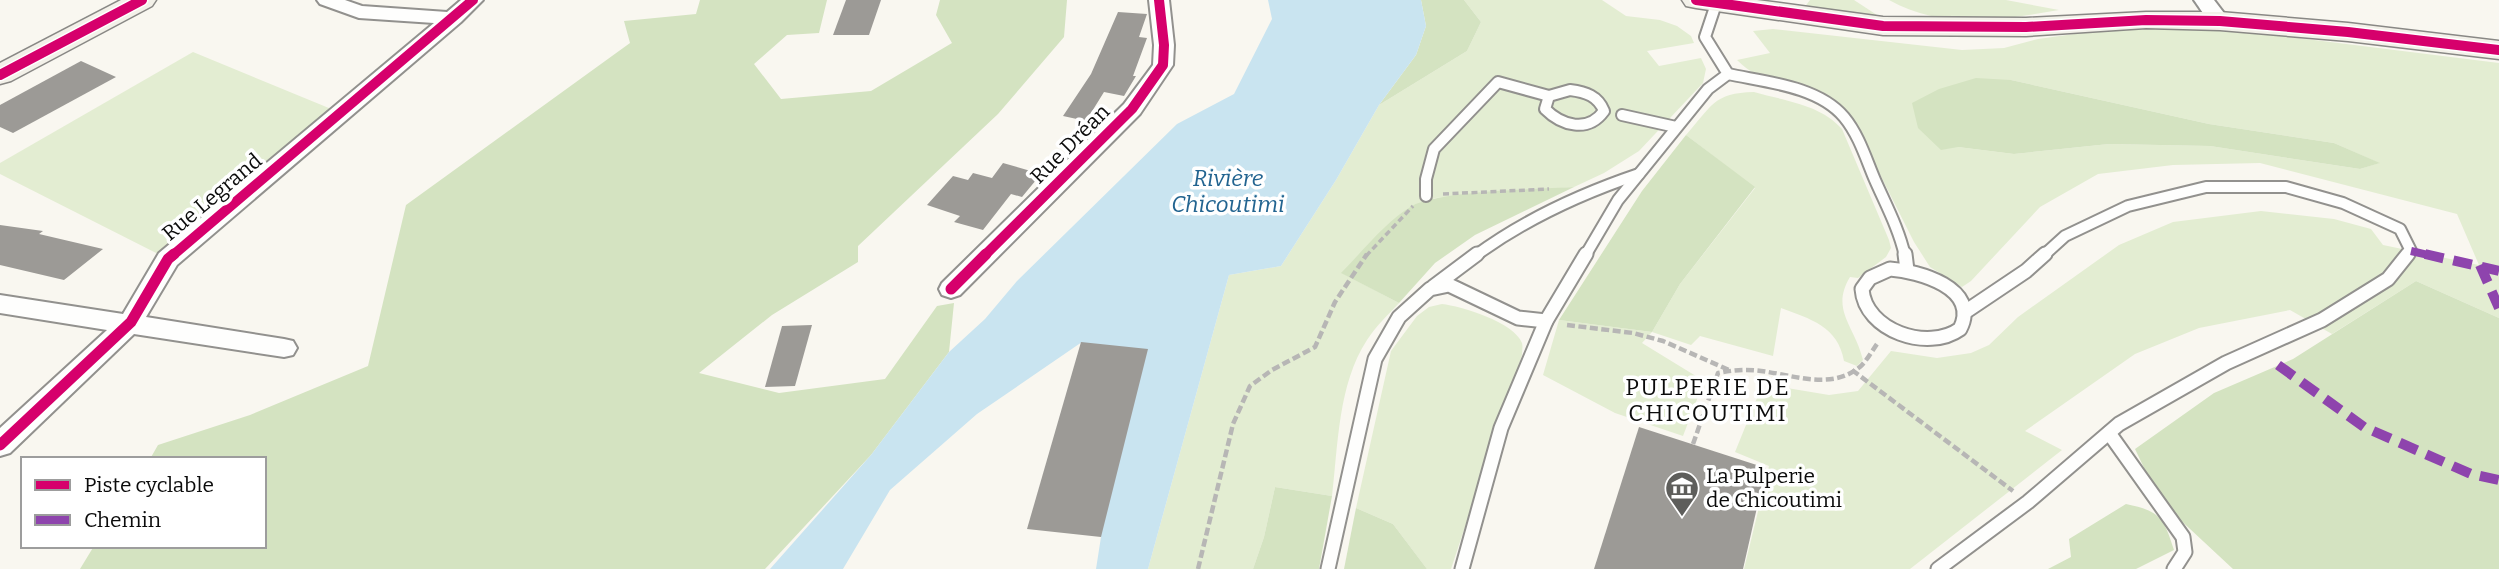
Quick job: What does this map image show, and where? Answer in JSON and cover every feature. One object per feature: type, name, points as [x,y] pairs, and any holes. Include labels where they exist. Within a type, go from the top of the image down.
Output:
[{"type":"street","points":[[0,75],[142,0]]},
{"type":"street","points":[[327,0],[359,12],[454,18]]},
{"type":"street","name":"Rue Legrand","points":[[0,446],[131,323],[168,259],[474,0]]},
{"type":"street","name":"Rue Dréan","points":[[951,289],[1132,109],[1163,65],[1164,46],[1159,0]]},
{"type":"street","points":[[1877,0],[1931,26]]},
{"type":"street","points":[[1706,2],[1768,4],[1883,26],[1931,26],[2212,10],[2348,32],[2499,50]]},
{"type":"street","points":[[0,304],[284,348]]},
{"type":"lane","points":[[1706,2],[1705,37],[1728,74],[1819,98],[1841,114],[1857,137],[1890,212],[1905,251],[1907,270]]},
{"type":"lane","points":[[1462,569],[1501,428],[1546,321],[1618,200],[1708,89],[1728,74]]},
{"type":"lane","points":[[1426,196],[1426,179],[1434,149],[1497,82],[1549,96],[1570,90],[1583,92],[1594,96],[1604,111],[1592,124],[1566,125],[1545,109],[1549,96]]},
{"type":"lane","points":[[1622,115],[1676,127]]},
{"type":"lane","points":[[1328,569],[1375,359],[1399,317],[1430,289],[1510,230],[1597,187],[1639,174]]},
{"type":"lane","points":[[1938,569],[2028,502],[2119,424],[2226,363],[2322,320],[2388,279],[2412,251],[2400,229],[2343,203],[2286,187],[2206,187],[2128,206],[2065,236],[2026,271],[1965,312]]},
{"type":"lane","points":[[1890,269],[1907,270],[1938,281],[1951,290],[1965,312],[1964,323],[1958,332],[1932,340],[1906,336],[1881,324],[1869,313],[1862,301],[1861,290],[1866,280],[1876,273],[1890,269]]},
{"type":"lane","points":[[1430,289],[1449,285],[1518,318],[1546,321]]},
{"type":"lane","points":[[2109,433],[2119,452],[2172,518],[2186,542],[2184,554],[2174,569]]},
{"type":"path","points":[[1199,569],[1233,425],[1250,386],[1272,370],[1315,347],[1335,302],[1361,261],[1416,203],[1426,196],[1458,191],[1597,187]]},
{"type":"path","points":[[1546,321],[1633,333],[1663,341],[1729,370]]},
{"type":"path","points":[[1693,444],[1718,373],[1729,370],[1763,370],[1809,381],[1835,378],[1867,361],[1877,344],[1881,324]]},
{"type":"path","points":[[1852,370],[2028,502]]},
{"type":"green space","points":[[700,0],[827,0],[819,33],[787,35],[754,64],[781,99],[871,91],[952,43],[936,15],[940,0],[1067,0],[1064,37],[998,114],[858,246],[858,262],[772,315],[699,373],[779,393],[885,379],[937,306],[954,303],[949,352],[871,455],[765,569],[80,569],[93,548],[266,548],[266,457],[151,457],[158,445],[250,415],[368,366],[406,205],[630,43],[624,21],[696,14]]},
{"type":"green space","points":[[1421,0],[1464,0],[1481,22],[1467,51],[1379,105],[1416,55],[1426,26]]},
{"type":"green space","points":[[1464,0],[1602,0],[1626,16],[1660,20],[1677,26],[1691,36],[1694,43],[1647,51],[1659,66],[1701,58],[1706,69],[1703,83],[1639,151],[1604,173],[1574,187],[1435,198],[1413,206],[1342,273],[1399,303],[1367,340],[1350,376],[1338,436],[1332,496],[1275,487],[1264,537],[1253,569],[1148,569],[1229,275],[1281,266],[1336,180],[1379,105],[1467,51],[1481,22]]},
{"type":"green space","points":[[1810,0],[1854,0],[1880,17],[1804,8]]},
{"type":"green space","points":[[1889,0],[2006,0],[2059,10],[1994,19],[1951,19],[1930,16]]},
{"type":"green space","points":[[2167,28],[2233,30],[2499,63],[2499,318],[2416,281],[2332,334],[2290,310],[2199,328],[2135,354],[2025,431],[2062,450],[1910,569],[1744,569],[1769,466],[1735,452],[1757,398],[1775,386],[1829,395],[1858,391],[1891,351],[1937,358],[1971,353],[1989,345],[2018,317],[2119,245],[2173,222],[2261,211],[2334,219],[2371,229],[2383,245],[2479,265],[2457,214],[2260,163],[2173,165],[2098,174],[2040,207],[1971,281],[1962,287],[1930,267],[1914,242],[1853,121],[1827,102],[1764,78],[1737,60],[1770,53],[1753,31],[1773,29],[1962,50],[2004,48],[2038,39],[2089,32]],"holes":[[[2011,80],[2209,124],[2334,143],[2379,163],[2360,169],[2210,146],[2109,144],[2014,154],[1958,147]]]},
{"type":"green space","points":[[193,52],[341,113],[168,259],[0,174],[0,163]]},
{"type":"green space","points":[[1976,78],[2011,80],[2209,124],[2334,143],[2380,163],[2360,169],[2210,146],[2109,144],[2014,154],[1958,147],[1941,150],[1918,128],[1912,103],[1939,89]]},
{"type":"green space","points":[[1754,92],[1813,109],[1842,129],[1891,248],[1886,257],[1858,278],[1850,277],[1844,289],[1843,309],[1863,360],[1857,366],[1844,361],[1841,349],[1829,332],[1812,320],[1781,308],[1773,356],[1700,336],[1691,345],[1652,332],[1680,284],[1755,188],[1686,135],[1714,103],[1730,95]]},
{"type":"green space","points":[[1686,135],[1755,187],[1680,284],[1652,332],[1559,320],[1642,191]]},
{"type":"green space","points":[[1574,187],[1475,235],[1435,263],[1399,303],[1341,273],[1393,220],[1412,206],[1425,201],[1490,192]]},
{"type":"green space","points":[[2416,281],[2499,318],[2499,569],[2233,569],[2160,501],[2135,449],[2214,393],[2293,359]]},
{"type":"green space","points":[[1442,304],[1474,312],[1509,328],[1522,343],[1522,355],[1451,569],[1427,569],[1393,524],[1356,508],[1391,351],[1417,316],[1429,307]]},
{"type":"green space","points":[[1559,320],[1652,332],[1642,343],[1704,381],[1683,436],[1615,413],[1543,375]]},
{"type":"green space","points":[[1275,487],[1332,496],[1319,569],[1253,569],[1264,537]]},
{"type":"green space","points":[[2126,504],[2146,510],[2159,518],[2167,530],[2174,550],[2136,569],[2048,569],[2071,557],[2069,539]]},
{"type":"green space","points":[[1356,508],[1393,524],[1427,569],[1344,569]]},
{"type":"water","name":"Rivière Chicoutimi","points":[[1268,0],[1421,0],[1426,26],[1416,55],[1379,105],[1336,180],[1281,266],[1229,275],[1148,569],[1096,569],[1101,537],[1082,342],[977,414],[890,490],[843,569],[770,569],[871,455],[949,352],[985,319],[1017,281],[1177,124],[1234,94],[1272,19]]},
{"type":"building","points":[[846,0],[881,0],[869,35],[833,35]]},
{"type":"building","points":[[1118,12],[1147,14],[1139,37],[1147,38],[1133,76],[1136,76],[1124,96],[1104,92],[1086,121],[1063,116],[1091,74]]},
{"type":"building","points":[[81,61],[116,77],[13,133],[0,127],[0,105]]},
{"type":"building","points":[[1003,163],[1041,174],[1022,197],[1011,194],[983,230],[954,222],[960,216],[927,205],[953,176],[968,180],[973,173],[992,178]]},
{"type":"building","points":[[0,225],[43,231],[39,234],[103,249],[64,280],[0,265]]},
{"type":"building","points":[[812,325],[795,386],[765,387],[782,326]]},
{"type":"building","points":[[1081,342],[1148,349],[1101,537],[1027,529]]},
{"type":"building","name":"La Pulperie de Chicoutimi","points":[[1639,427],[1766,468],[1743,569],[1594,569]]},
{"type":"marked path","points":[[2411,251],[2499,271]]},
{"type":"marked path","points":[[2480,265],[2499,308]]},
{"type":"marked path","points":[[2278,365],[2364,427],[2471,474],[2499,480]]},
{"type":"cycle path","points":[[0,75],[142,0]]},
{"type":"cycle path","points":[[0,445],[131,322],[168,259],[473,0]]},
{"type":"cycle path","points":[[951,289],[1132,109],[1163,65],[1164,45],[1159,0]]},
{"type":"cycle path","points":[[1696,0],[1883,26],[2026,27],[2146,20],[2220,21],[2348,32],[2499,50]]},
{"type":"place","name":"La Pulperie de Chicoutimi","points":[[1682,518]]},
{"type":"district","name":"PULPERIE DE CHICOUTIMI","points":[[1708,400]]}]
